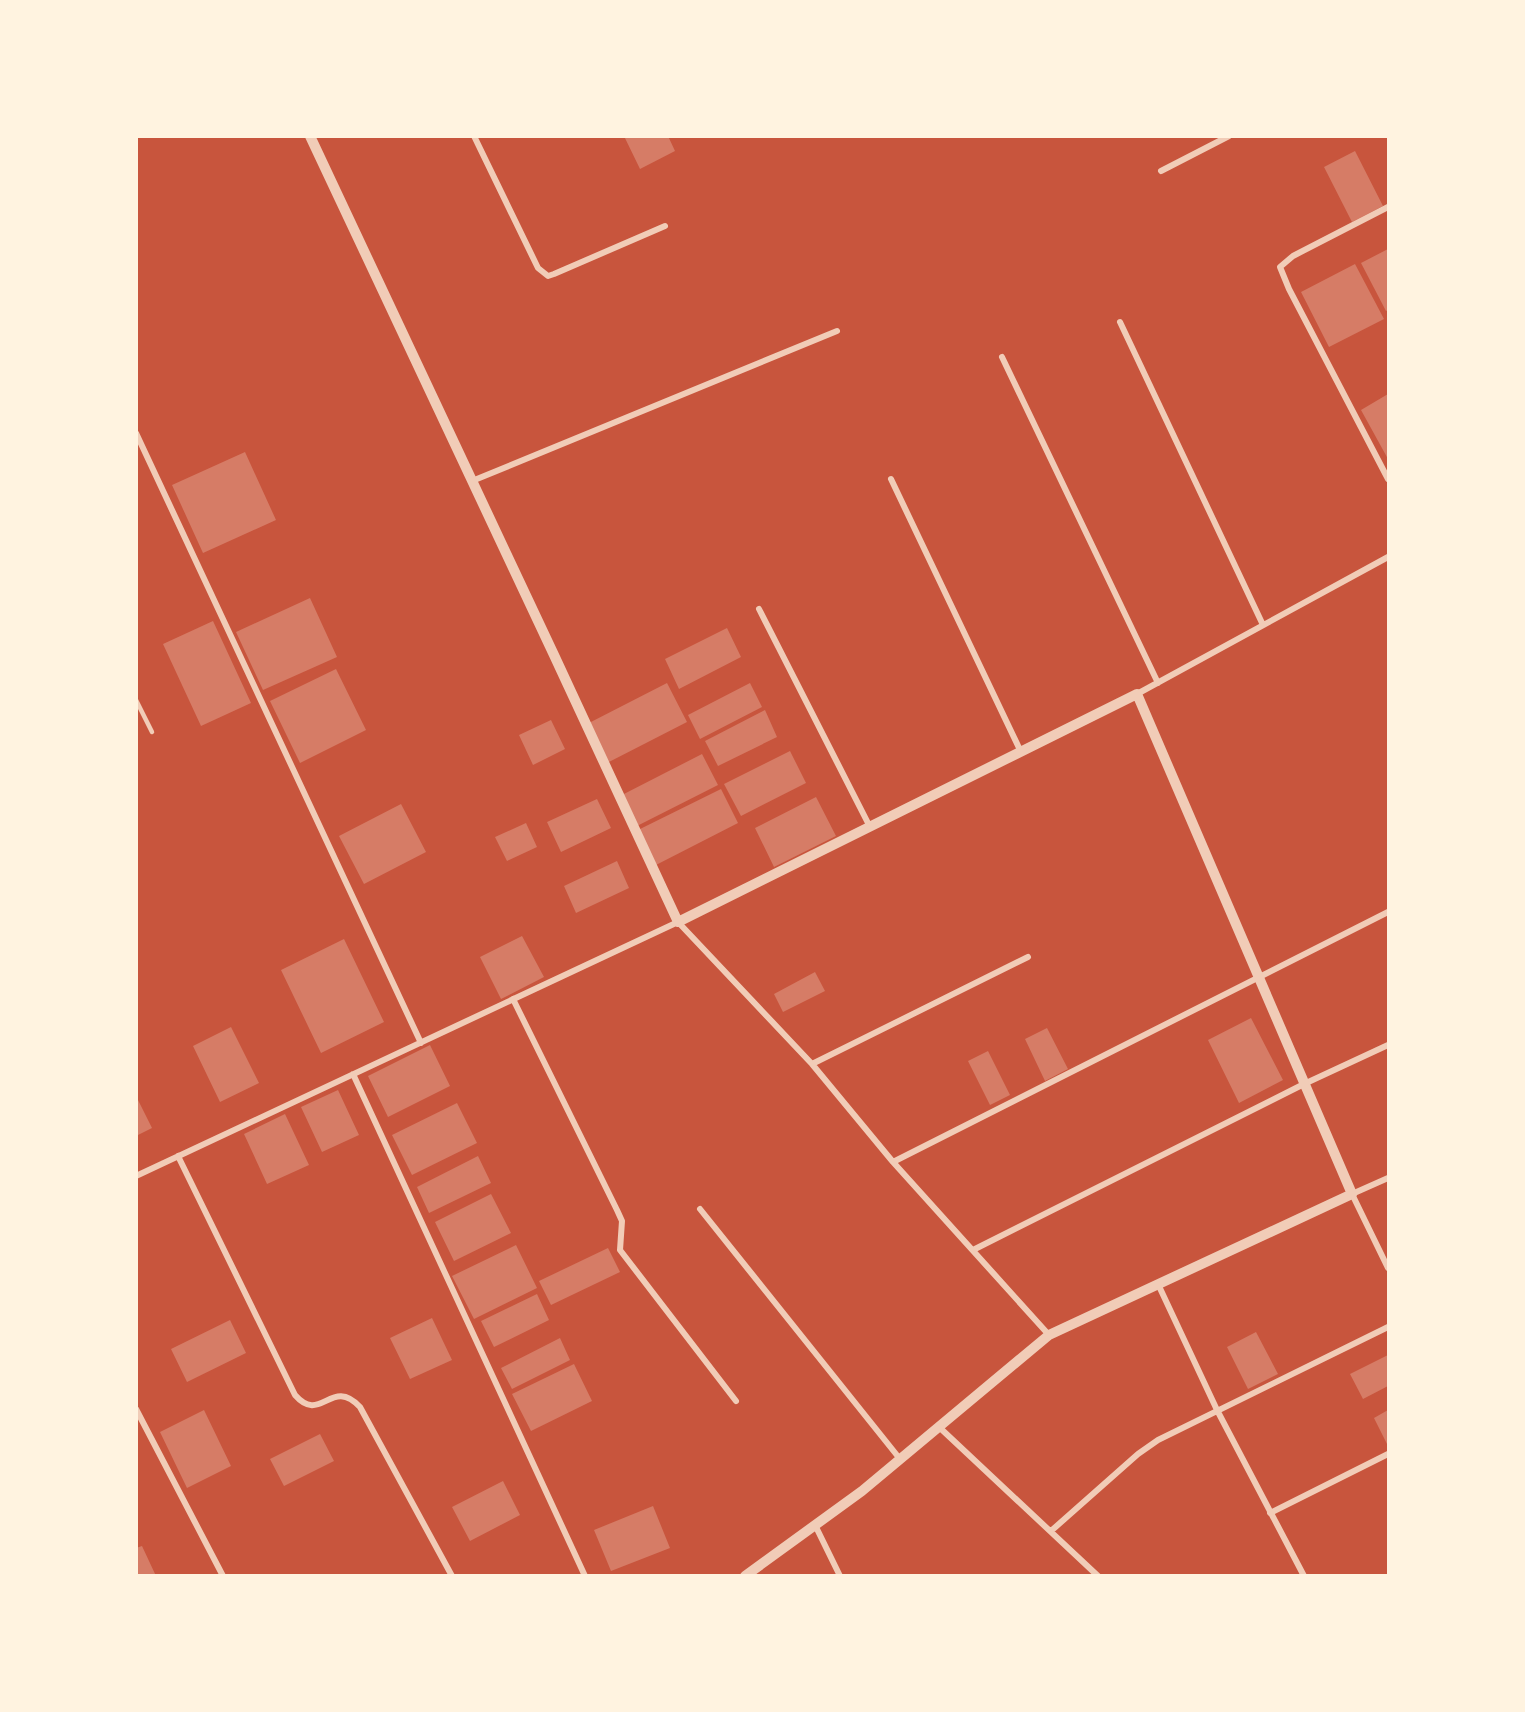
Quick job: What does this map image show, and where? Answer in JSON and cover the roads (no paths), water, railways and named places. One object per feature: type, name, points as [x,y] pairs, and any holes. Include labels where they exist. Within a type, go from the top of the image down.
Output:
[{"type":"street","points":[[310,136],[678,922],[812,1064],[893,1162],[1049,1335]]},
{"type":"street","points":[[474,136],[543,274],[548,276],[554,274],[665,226]]},
{"type":"street","points":[[1161,171],[1229,136]]},
{"type":"street","points":[[1389,207],[1293,256],[1280,267],[1389,479]]},
{"type":"street","points":[[1120,322],[1263,625]]},
{"type":"street","points":[[472,481],[837,331]]},
{"type":"street","points":[[1002,357],[1158,683]]},
{"type":"street","points":[[136,433],[421,1043]]},
{"type":"street","points":[[891,479],[1021,752]]},
{"type":"street","points":[[136,1176],[678,922],[1137,694],[1389,557]]},
{"type":"street","points":[[759,609],[870,827]]},
{"type":"street","points":[[1137,694],[1352,1194],[1389,1268]]},
{"type":"street","points":[[893,1162],[1389,912]]},
{"type":"street","points":[[812,1064],[1028,957]]},
{"type":"street","points":[[513,999],[622,1221],[620,1250],[736,1401]]},
{"type":"street","points":[[973,1250],[1304,1084],[1389,1045]]},
{"type":"street","points":[[353,1074],[585,1575]]},
{"type":"street","points":[[178,1156],[295,1395],[302,1404],[313,1406],[343,1395],[352,1398],[360,1407],[452,1575]]},
{"type":"street","points":[[745,1575],[862,1491],[1049,1335],[1389,1178]]},
{"type":"street","points":[[700,1209],[900,1459]]},
{"type":"street","points":[[1158,1283],[1217,1410],[1304,1575]]},
{"type":"street","points":[[1051,1531],[1138,1454],[1179,1428],[1389,1327]]},
{"type":"street","points":[[136,1409],[223,1575]]},
{"type":"street","points":[[939,1426],[1098,1575]]},
{"type":"street","points":[[1270,1513],[1389,1454]]},
{"type":"street","points":[[814,1525],[840,1575]]},
{"type":"lane","points":[[136,700],[152,732]]}]
